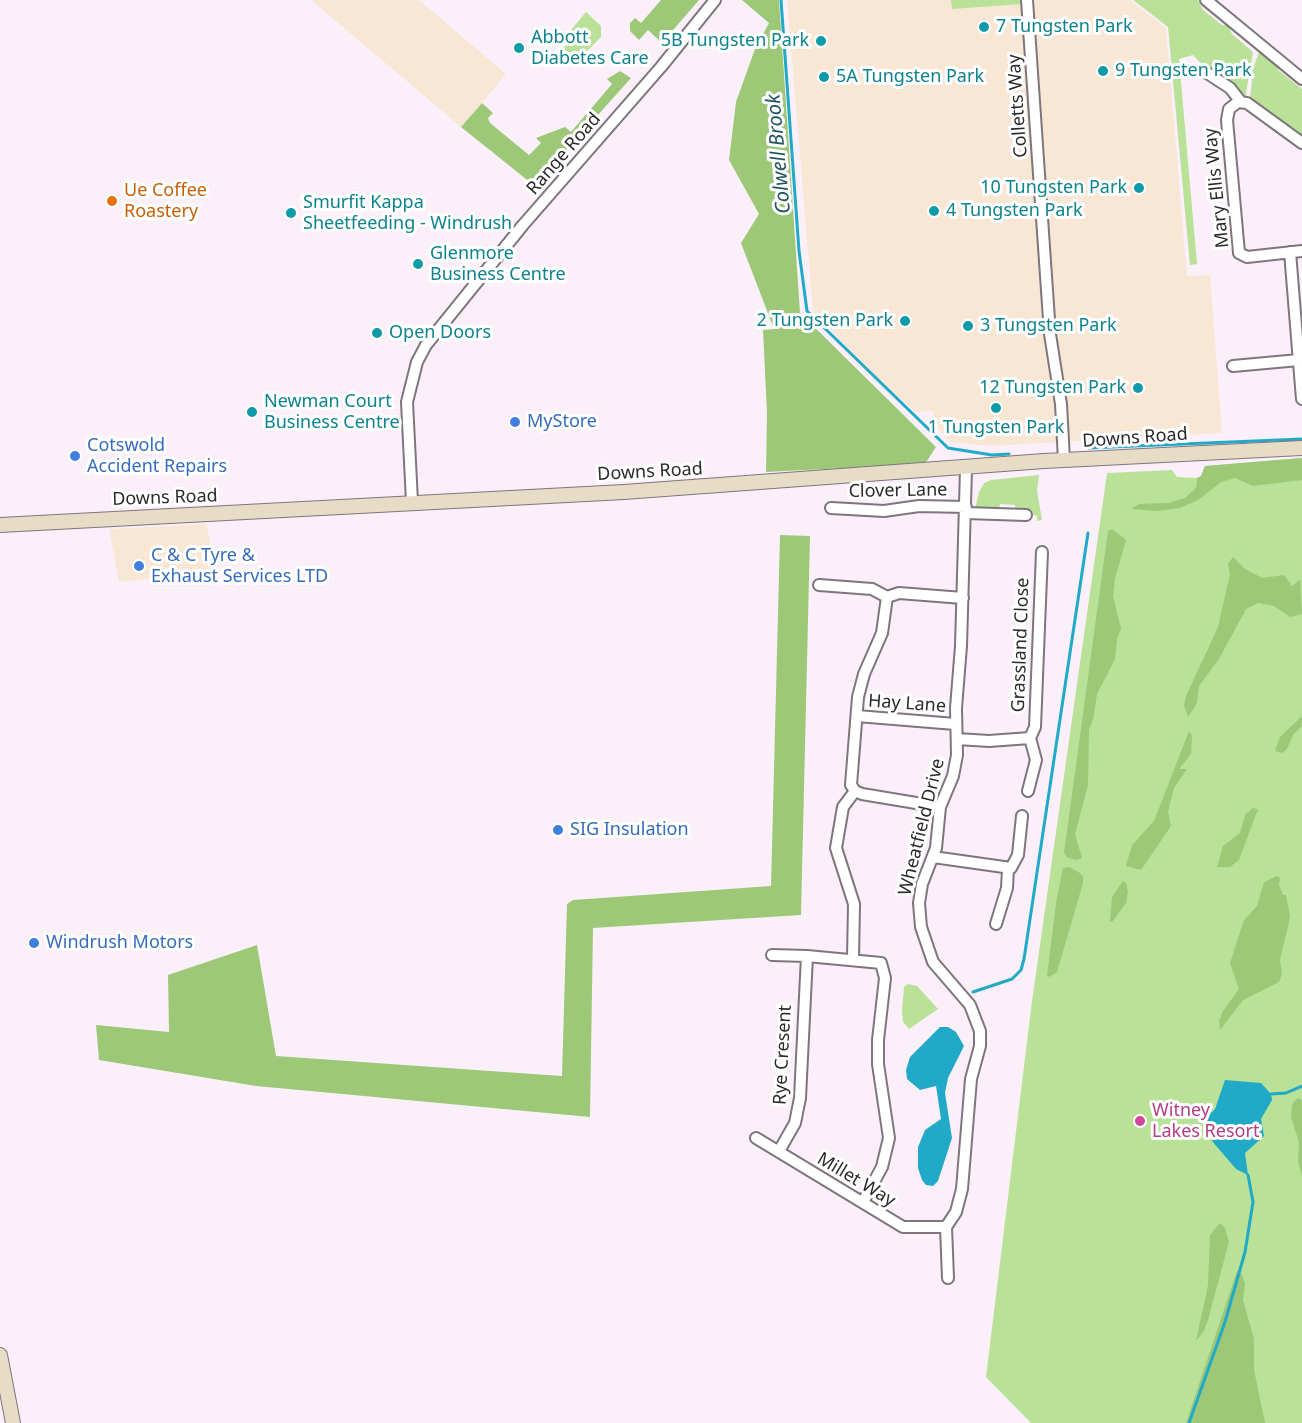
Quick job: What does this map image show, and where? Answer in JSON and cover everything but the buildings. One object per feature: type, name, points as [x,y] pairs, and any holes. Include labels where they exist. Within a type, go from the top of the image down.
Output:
[{"type":"street","name":"Range Road","points":[[412,502],[407,402],[417,362],[426,345],[523,225],[661,67],[715,0]]},
{"type":"street","name":"Colletts Way","points":[[1028,0],[1050,334],[1061,404],[1064,460]]},
{"type":"street","points":[[1206,0],[1302,79]]},
{"type":"street","points":[[1204,71],[1230,88],[1241,102],[1247,102],[1302,143]]},
{"type":"street","name":"Mary Ellis Way","points":[[1241,102],[1231,106],[1227,120],[1239,253],[1247,256],[1302,251]]},
{"type":"street","points":[[1290,252],[1302,399]]},
{"type":"street","points":[[1233,366],[1299,360]]},
{"type":"street","name":"Downs Road","points":[[0,525],[624,492],[966,469],[1064,460],[1302,448]]},
{"type":"street","name":"Wheatfield Drive","points":[[948,1278],[946,1227],[956,1212],[962,1189],[971,1079],[980,1046],[980,1031],[970,1005],[942,975],[925,945],[919,903],[922,884],[937,841],[940,807],[955,770],[966,469]]},
{"type":"street","name":"Clover Lane","points":[[831,508],[884,511],[918,506],[1026,515]]},
{"type":"street","name":"Grassland Close","points":[[1028,791],[1033,781],[1036,760],[1030,738],[1035,727],[1042,552]]},
{"type":"street","points":[[819,585],[872,589],[886,597],[899,593],[963,598]]},
{"type":"street","points":[[855,791],[851,778],[860,685],[882,633],[886,597]]},
{"type":"street","name":"Hay Lane","points":[[857,716],[955,724]]},
{"type":"street","name":"Grassland Close","points":[[957,739],[989,741],[1030,738]]},
{"type":"street","points":[[855,791],[940,807]]},
{"type":"street","points":[[853,959],[854,904],[836,848],[843,807],[855,791]]},
{"type":"street","points":[[996,924],[1007,888],[1008,869],[1015,863],[1018,855],[1022,816]]},
{"type":"street","points":[[933,857],[1008,869]]},
{"type":"street","points":[[772,955],[853,959],[881,963],[885,978],[878,1040],[878,1064],[889,1144],[882,1167],[863,1202]]},
{"type":"street","name":"Rye Cresent","points":[[779,1151],[795,1123],[800,1098],[807,956]]},
{"type":"street","name":"Millet Way","points":[[756,1138],[903,1227],[946,1227]]},
{"type":"street","points":[[0,1355],[13,1423]]},
{"type":"shaded area","points":[[311,0],[419,0],[506,74],[461,127]]},
{"type":"shaded area","points":[[787,0],[1130,0],[1166,28],[1187,276],[1210,275],[1222,433],[991,446],[950,442],[934,424],[933,411],[916,412],[886,387],[813,312]]},
{"type":"shaded area","points":[[207,524],[214,571],[119,582],[109,529]]},
{"type":"green space","points":[[661,0],[699,0],[662,43],[648,30],[639,40],[630,31],[630,23],[635,18],[641,23]]},
{"type":"green space","points":[[742,0],[779,0],[800,313],[936,447],[925,464],[766,472],[767,413],[763,330],[774,329],[741,243],[759,214],[729,160],[736,102],[755,49],[769,23]]},
{"type":"green space","points":[[951,0],[1021,0],[1022,4],[952,9]]},
{"type":"green space","points":[[1133,0],[1198,0],[1203,10],[1222,25],[1228,25],[1232,34],[1253,52],[1245,99],[1217,80],[1193,55],[1179,59],[1197,264],[1190,265],[1168,27]]},
{"type":"green space","points":[[586,12],[601,26],[601,37],[586,52],[556,57],[571,39],[567,35]]},
{"type":"green space","points":[[1260,49],[1278,65],[1278,70],[1302,89],[1302,139],[1296,130],[1250,100],[1253,69]]},
{"type":"green space","points":[[620,71],[631,78],[539,181],[534,183],[461,127],[482,103],[493,113],[488,118],[490,123],[529,155],[541,143],[536,138],[565,127],[571,132],[612,84],[607,79]]},
{"type":"green space","name":"Witney Lakes Resort","points":[[1302,458],[1302,1423],[1031,1423],[986,1377],[1032,1001],[1107,473],[1172,470],[1177,477],[1197,478],[1201,476],[1205,466]]},
{"type":"green space","points":[[1302,458],[1302,480],[1253,486],[1235,478],[1221,482],[1198,500],[1180,508],[1157,511],[1131,509],[1139,504],[1168,503],[1185,498],[1196,488],[1197,478],[1201,476],[1205,466]]},
{"type":"green space","points":[[1039,475],[1037,491],[1042,520],[1037,521],[1037,516],[1029,513],[1016,513],[1015,505],[1000,504],[998,512],[975,509],[984,483],[991,480]]},
{"type":"green space","points":[[1112,529],[1126,540],[1115,578],[1113,596],[1121,629],[1117,638],[1115,659],[1097,694],[1093,720],[1089,729],[1088,785],[1075,834],[1082,858],[1076,860],[1068,858],[1064,853],[1108,531]]},
{"type":"green space","points":[[780,535],[810,536],[801,915],[593,928],[590,1117],[256,1086],[99,1060],[96,1025],[169,1032],[168,975],[257,945],[276,1056],[562,1076],[567,904],[573,900],[771,886]]},
{"type":"green space","points":[[1233,557],[1245,569],[1262,578],[1284,575],[1292,586],[1300,580],[1302,614],[1290,617],[1274,606],[1258,603],[1246,609],[1219,659],[1199,686],[1197,703],[1188,717],[1184,705],[1186,696],[1218,627],[1230,574],[1228,564]]},
{"type":"green space","points":[[1302,716],[1302,726],[1293,735],[1287,749],[1282,753],[1275,751],[1280,737]]},
{"type":"green space","points":[[1189,731],[1192,736],[1191,754],[1179,769],[1187,769],[1174,788],[1168,811],[1171,826],[1141,870],[1126,866],[1132,845],[1154,821]]},
{"type":"green space","points":[[1253,808],[1258,809],[1239,860],[1230,867],[1217,867],[1223,846],[1240,833],[1245,815]]},
{"type":"green space","points":[[1069,867],[1080,873],[1083,883],[1057,972],[1049,977],[1047,975],[1057,897],[1063,868]]},
{"type":"green space","points":[[1277,876],[1280,878],[1279,885],[1283,895],[1286,895],[1290,917],[1280,960],[1282,974],[1279,982],[1243,1000],[1220,1030],[1219,1021],[1223,1011],[1239,989],[1230,963],[1244,920],[1257,906],[1264,882]]},
{"type":"green space","points":[[1123,881],[1126,883],[1128,892],[1126,903],[1112,922],[1110,921],[1112,897]]},
{"type":"green space","points":[[908,984],[917,986],[938,1009],[909,1029],[903,1022],[902,1011],[904,987]]},
{"type":"green space","points":[[1298,1098],[1302,1100],[1302,1177],[1298,1162],[1299,1142],[1291,1117],[1292,1104]]},
{"type":"green space","points":[[1220,1223],[1225,1228],[1229,1242],[1208,1320],[1204,1331],[1196,1341],[1208,1285],[1210,1235]]},
{"type":"green space","points":[[1237,1271],[1242,1274],[1245,1284],[1243,1300],[1254,1339],[1254,1370],[1265,1423],[1186,1423]]},
{"type":"water","points":[[940,1027],[948,1027],[956,1032],[964,1046],[948,1078],[945,1093],[952,1138],[938,1181],[933,1186],[926,1185],[922,1180],[918,1168],[918,1147],[925,1130],[941,1119],[936,1086],[920,1090],[907,1079],[906,1070],[910,1057]]},
{"type":"water","points":[[1225,1080],[1261,1083],[1271,1094],[1272,1100],[1261,1119],[1264,1136],[1245,1153],[1248,1175],[1236,1169],[1212,1141],[1215,1134],[1213,1127],[1204,1120],[1215,1109]]},
{"type":"waterway","name":"Colwell Brook","points":[[781,0],[799,251],[807,311],[948,448],[992,455],[1009,454]]},
{"type":"waterway","points":[[1088,448],[1302,439]]},
{"type":"waterway","points":[[973,992],[1012,979],[1021,970],[1024,959],[1088,533]]},
{"type":"waterway","points":[[1271,1094],[1286,1093],[1302,1086]]},
{"type":"waterway","points":[[1189,1423],[1225,1322],[1245,1252],[1253,1202],[1248,1175]]},
{"type":"place","name":"7 Tungsten Park","points":[[984,27]]},
{"type":"place","name":"5B Tungsten Park","points":[[821,41]]},
{"type":"place","name":"Abbott Diabetes Care","points":[[519,48]]},
{"type":"place","name":"9 Tungsten Park","points":[[1103,71]]},
{"type":"place","name":"5A Tungsten Park","points":[[824,77]]},
{"type":"place","name":"10 Tungsten Park","points":[[1139,188]]},
{"type":"place","name":"Ue Coffee Roastery","points":[[112,201]]},
{"type":"place","name":"4 Tungsten Park","points":[[934,211]]},
{"type":"place","name":"Smurfit Kappa Sheetfeeding - Windrush","points":[[291,213]]},
{"type":"place","name":"Glenmore Business Centre","points":[[418,264]]},
{"type":"place","name":"2 Tungsten Park","points":[[905,321]]},
{"type":"place","name":"3 Tungsten Park","points":[[968,326]]},
{"type":"place","name":"Open Doors","points":[[377,333]]},
{"type":"place","name":"12 Tungsten Park","points":[[1138,388]]},
{"type":"place","name":"1 Tungsten Park","points":[[996,408]]},
{"type":"place","name":"Newman Court Business Centre","points":[[252,412]]},
{"type":"place","name":"MyStore","points":[[515,422]]},
{"type":"place","name":"Cotswold Accident Repairs","points":[[75,456]]},
{"type":"place","name":"C & C Tyre & Exhaust Services LTD","points":[[139,566]]},
{"type":"place","name":"SIG Insulation","points":[[558,830]]},
{"type":"place","name":"Windrush Motors","points":[[34,943]]},
{"type":"place","name":"Witney Lakes Resort","points":[[1140,1121]]}]
